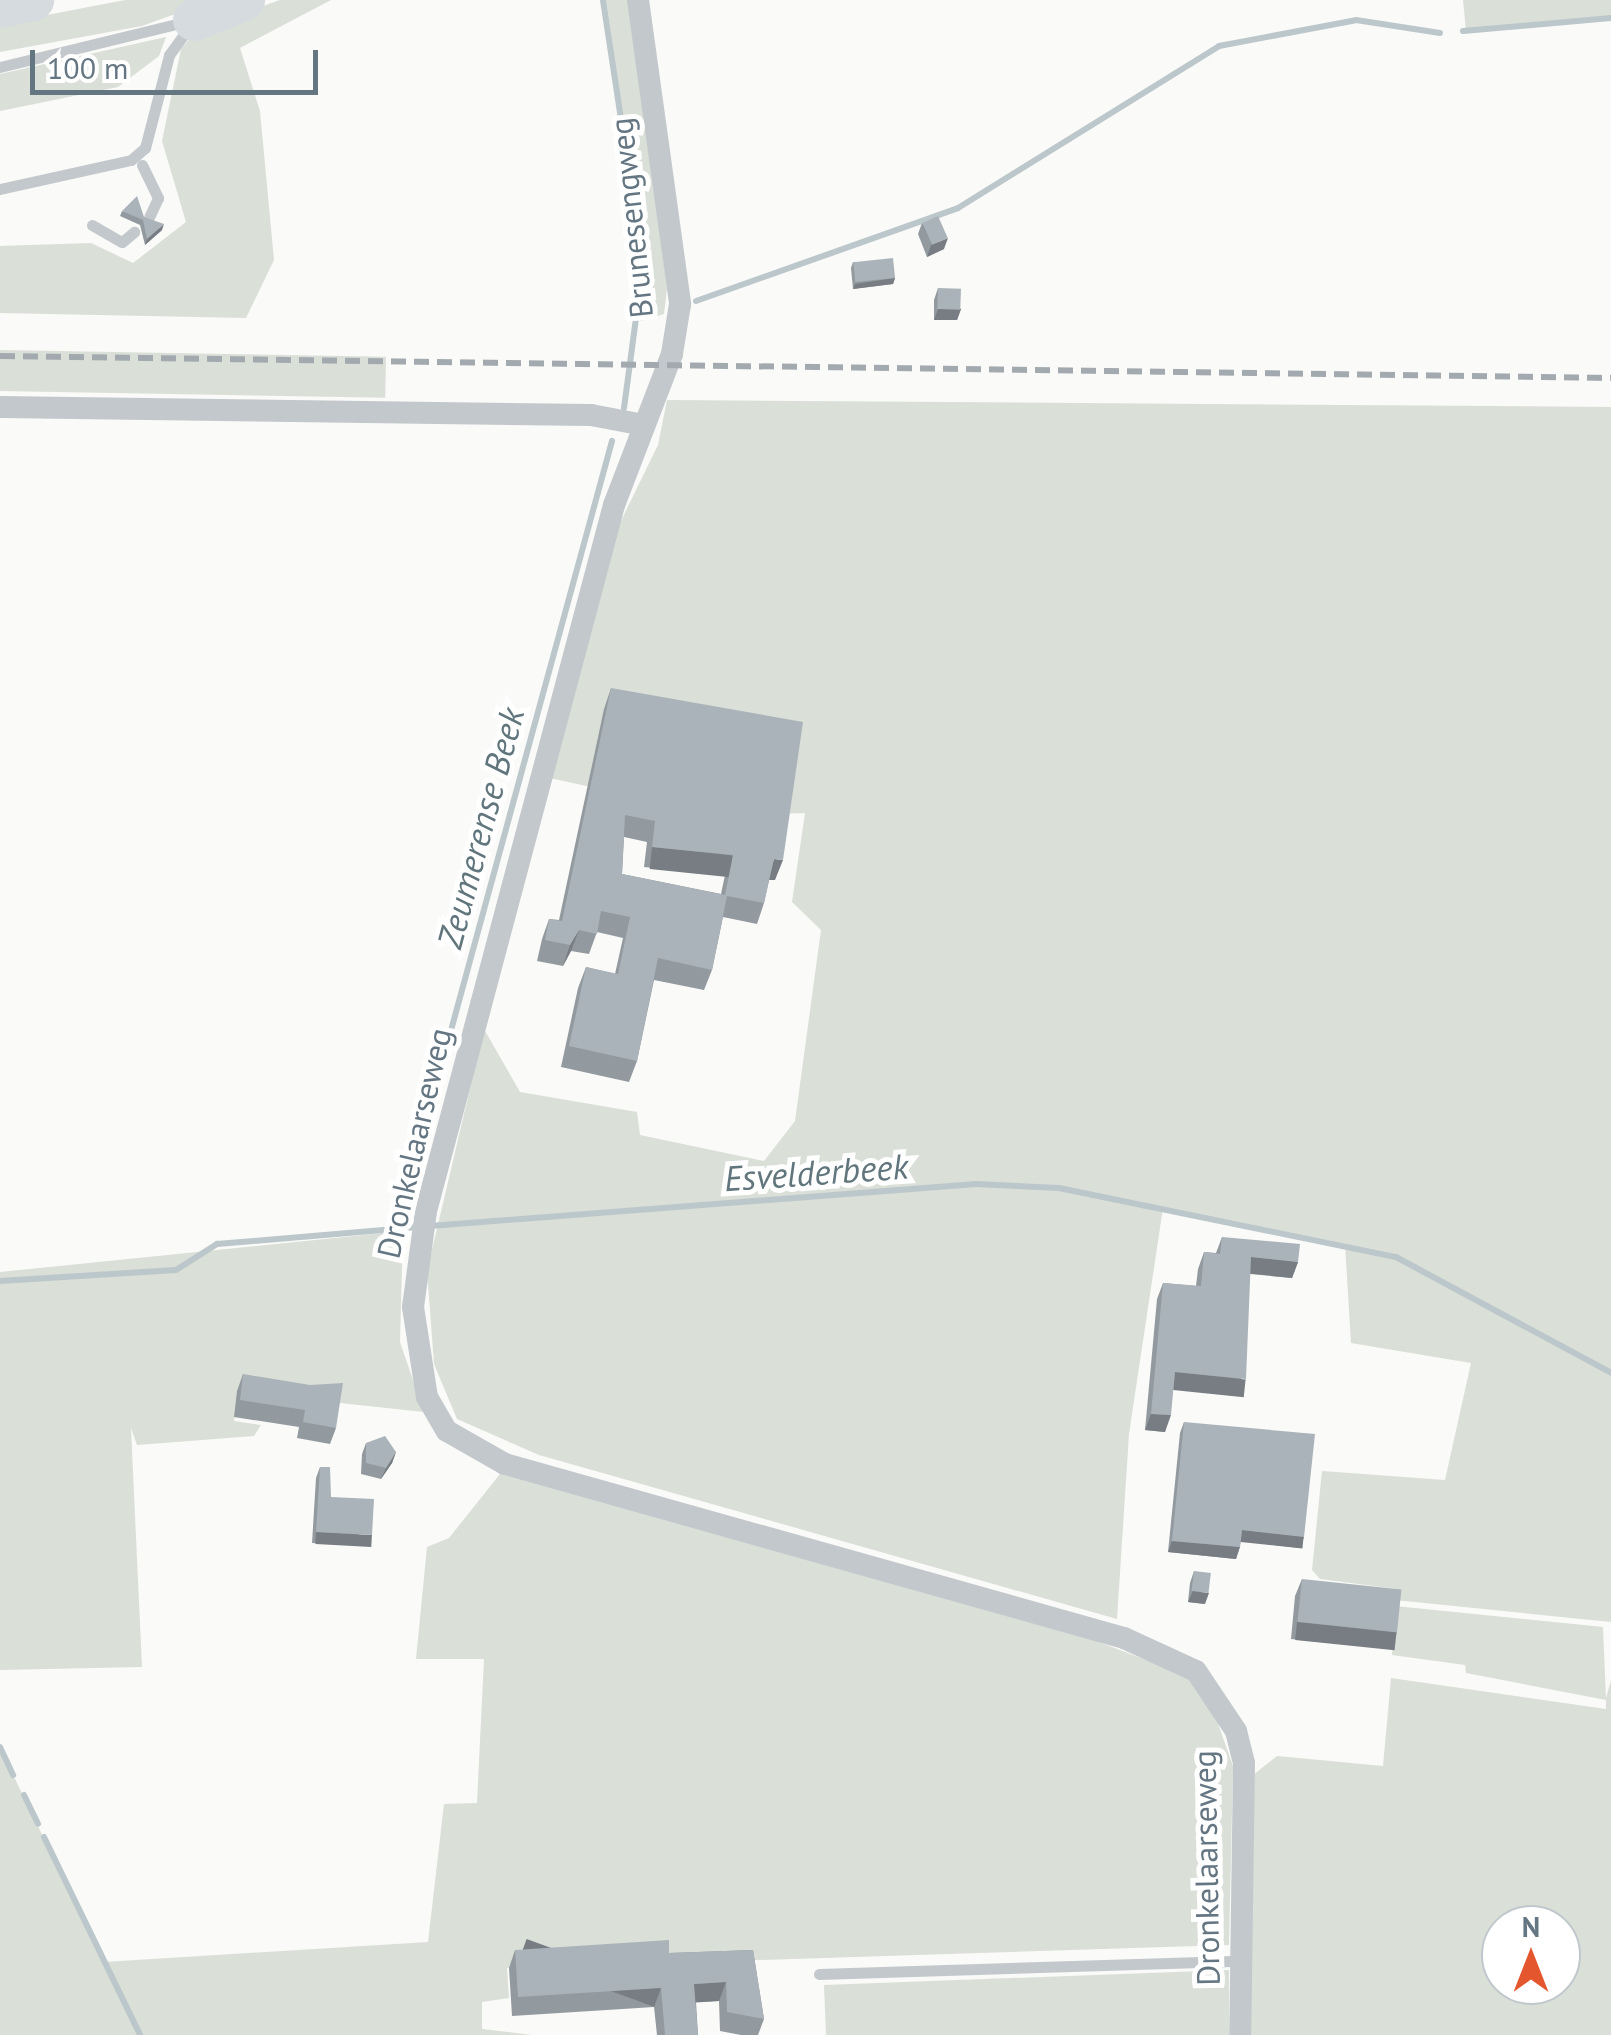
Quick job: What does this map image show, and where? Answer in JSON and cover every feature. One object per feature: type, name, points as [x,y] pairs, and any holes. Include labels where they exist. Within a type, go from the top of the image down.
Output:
[{"type":"highway","points":[[0,6],[33,0]]},
{"type":"highway","points":[[194,20],[244,0]]},
{"type":"street","name":"Brunesengweg","points":[[638,0],[680,304],[644,424]]},
{"type":"street","points":[[0,407],[591,415],[644,424]]},
{"type":"street","name":"Dronkelaarseweg","points":[[644,424],[614,505],[426,1210],[418,1247],[413,1307],[427,1397],[472,1451],[1124,1638],[1196,1672],[1236,1731],[1244,1763],[1240,2035]]},
{"type":"lane","points":[[0,68],[194,20]]},
{"type":"lane","points":[[0,189],[110,166],[145,148],[169,54],[194,20]]},
{"type":"lane","points":[[142,165],[158,198],[149,217]]},
{"type":"lane","points":[[92,226],[122,242],[134,232]]},
{"type":"lane","points":[[819,1974],[1241,1960]]},
{"type":"shaded area","points":[[125,0],[214,0],[142,26],[0,52],[0,24]]},
{"type":"shaded area","points":[[280,0],[331,0],[240,48],[260,111],[274,260],[246,318],[0,313],[0,246],[91,243],[133,263],[186,222],[162,141],[181,49],[198,29]]},
{"type":"shaded area","points":[[606,0],[630,0],[667,288],[664,314],[641,321],[639,228]]},
{"type":"shaded area","points":[[1463,0],[1611,0],[1611,18],[1466,31]]},
{"type":"shaded area","points":[[166,37],[159,56],[118,87],[0,111],[0,74]]},
{"type":"shaded area","points":[[0,350],[386,357],[385,398],[0,391]]},
{"type":"shaded area","points":[[667,400],[1611,407],[1611,1622],[1395,1600],[1397,1589],[1320,1579],[1312,1570],[1322,1471],[1445,1480],[1471,1363],[1351,1343],[1345,1244],[1175,1210],[1163,1208],[1129,1434],[1117,1619],[539,1455],[457,1419],[434,1364],[427,1271],[484,1029],[520,1092],[637,1112],[640,1135],[764,1161],[795,1121],[821,930],[792,902],[805,813],[723,816],[550,778],[616,531],[658,445]]},
{"type":"shaded area","points":[[403,1231],[400,1342],[424,1412],[238,1392],[234,1421],[261,1425],[254,1436],[137,1445],[131,1428],[142,1667],[0,1670],[0,1272]]},
{"type":"shaded area","points":[[500,1474],[1099,1642],[1185,1675],[1210,1701],[1233,1766],[1229,1945],[507,1968],[509,1998],[482,2002],[482,2029],[532,2035],[0,2035],[0,1748],[104,1962],[428,1942],[444,1804],[477,1803],[484,1659],[416,1659],[427,1547],[449,1538]]},
{"type":"shaded area","points":[[1395,1606],[1603,1627],[1606,1698],[1611,1680],[1611,2035],[1248,2035],[1253,1775],[1277,1756],[1383,1766],[1391,1678],[1606,1709],[1606,1700],[1466,1673],[1465,1665],[1392,1655]]},
{"type":"shaded area","points":[[1229,1970],[1229,2035],[826,2035],[824,1985]]},
{"type":"building","points":[[137,196],[144,217],[164,224],[147,239],[143,220],[122,211]]},
{"type":"building","points":[[938,216],[948,238],[932,245],[922,223]]},
{"type":"building","points":[[893,258],[895,278],[855,282],[853,262]]},
{"type":"building","points":[[938,288],[961,289],[960,310],[937,309]]},
{"type":"building","points":[[611,688],[803,722],[783,860],[774,859],[764,903],[727,896],[712,970],[658,958],[637,1061],[569,1046],[586,967],[618,974],[630,917],[601,911],[597,934],[579,930],[570,945],[545,940],[549,919],[562,921]],"holes":[[[625,815],[655,821],[652,847],[733,855],[725,895],[622,874]]]},
{"type":"building","points":[[1222,1237],[1300,1244],[1298,1262],[1251,1257],[1246,1379],[1175,1372],[1171,1415],[1151,1414],[1163,1283],[1201,1286],[1204,1252],[1220,1254]]},
{"type":"building","points":[[243,1374],[310,1385],[343,1383],[336,1428],[303,1422],[305,1410],[240,1400]]},
{"type":"building","points":[[1184,1422],[1315,1434],[1304,1537],[1242,1530],[1240,1547],[1172,1541]]},
{"type":"building","points":[[385,1436],[396,1452],[386,1468],[366,1463],[366,1443]]},
{"type":"building","points":[[320,1467],[330,1467],[331,1497],[374,1499],[372,1535],[316,1532]]},
{"type":"building","points":[[1194,1571],[1211,1573],[1208,1593],[1192,1591]]},
{"type":"building","points":[[1302,1579],[1401,1589],[1397,1632],[1298,1622]]},
{"type":"building","points":[[669,1940],[669,1953],[753,1950],[764,2019],[727,2012],[726,1982],[694,1984],[698,2035],[665,2035],[661,1988],[518,1997],[515,1950]]},
{"type":"waterway","name":"Zeumerense Beek","points":[[603,0],[639,238]]},
{"type":"waterway","points":[[1463,31],[1611,18]]},
{"type":"waterway","points":[[696,301],[958,208],[1219,46],[1356,20],[1440,33]]},
{"type":"waterway","name":"Zeumerense Beek","points":[[624,408],[643,265]]},
{"type":"waterway","name":"Zeumerense Beek","points":[[397,1228],[612,441]]},
{"type":"waterway","name":"Esvelderbeek","points":[[430,1226],[976,1184],[1059,1188],[1396,1257],[1611,1373]]},
{"type":"waterway","name":"Esvelderbeek","points":[[0,1281],[176,1270],[217,1244],[418,1227]]},
{"type":"waterway","points":[[0,1747],[13,1775]]},
{"type":"waterway","points":[[24,1795],[38,1824]]},
{"type":"waterway","points":[[44,1837],[140,2035]]},
{"type":"railway","points":[[0,356],[1611,378]]}]
